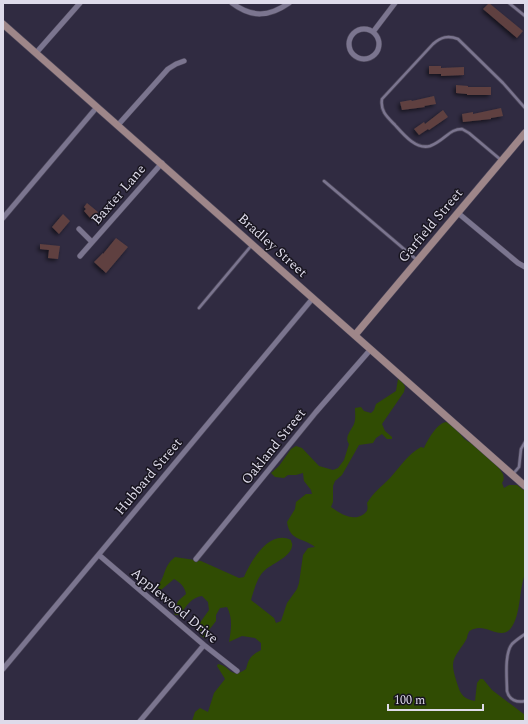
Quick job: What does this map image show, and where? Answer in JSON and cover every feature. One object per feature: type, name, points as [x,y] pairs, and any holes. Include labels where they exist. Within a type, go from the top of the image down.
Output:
[{"type":"main road","name":"Bradley Street","points":[[3,24],[162,163],[525,486]]},
{"type":"main road","name":"Garfield Street","points":[[355,335],[525,133]]},
{"type":"street","points":[[36,54],[80,3]]},
{"type":"street","points":[[232,3],[246,11],[259,14],[272,12],[289,3]]},
{"type":"street","points":[[373,32],[395,3]]},
{"type":"street","points":[[363,29],[373,32],[376,35],[379,44],[376,53],[368,59],[354,56],[349,47],[350,37],[354,33],[363,29]]},
{"type":"street","points":[[118,125],[168,69],[184,61]]},
{"type":"street","points":[[3,218],[97,107]]},
{"type":"street","name":"Baxter Lane","points":[[80,256],[162,163]]},
{"type":"street","points":[[458,213],[518,264],[525,267]]},
{"type":"street","name":"Baxter Lane","points":[[79,230],[92,242]]},
{"type":"street","name":"Hubbard Street","points":[[3,669],[313,298]]},
{"type":"street","name":"Oakland Street","points":[[196,559],[316,412],[371,349]]},
{"type":"street","name":"Applewood Drive","points":[[99,555],[204,645],[237,671]]},
{"type":"street","points":[[140,721],[204,645]]},
{"type":"lane","points":[[509,3],[525,16]]},
{"type":"lane","points":[[502,160],[462,129],[453,131],[429,146],[418,145],[408,139],[384,114],[382,99],[433,44],[442,38],[452,36],[458,39],[503,83],[525,108]]},
{"type":"lane","points":[[324,181],[418,260]]},
{"type":"lane","points":[[199,308],[253,244]]},
{"type":"lane","points":[[512,474],[519,467],[521,449],[525,442]]},
{"type":"lane","points":[[525,634],[514,642],[509,650],[507,691],[509,696],[514,700],[525,701]]},
{"type":"green space","points":[[398,379],[402,381],[405,387],[404,392],[382,424],[385,431],[392,437],[392,439],[387,439],[382,434],[376,438],[373,443],[359,445],[342,475],[335,481],[333,486],[333,502],[331,507],[351,517],[364,514],[368,506],[367,503],[369,499],[412,453],[421,447],[424,448],[436,429],[446,422],[452,424],[464,438],[480,449],[497,466],[503,474],[504,479],[502,483],[504,488],[509,485],[517,485],[525,491],[525,574],[517,616],[511,628],[507,632],[498,633],[479,628],[470,631],[453,661],[453,665],[455,676],[462,695],[475,701],[477,683],[480,679],[483,679],[492,690],[525,715],[525,721],[192,721],[195,712],[200,708],[208,712],[214,693],[225,679],[217,666],[218,664],[226,667],[234,673],[241,672],[246,669],[252,656],[261,650],[261,643],[255,638],[242,636],[229,642],[231,620],[227,607],[220,608],[216,615],[216,621],[209,630],[206,639],[200,635],[199,624],[209,610],[208,602],[202,596],[192,600],[180,615],[175,615],[174,612],[178,601],[186,594],[183,587],[174,579],[161,590],[156,587],[168,565],[175,557],[201,561],[239,578],[244,577],[256,555],[268,543],[275,539],[283,538],[291,540],[291,550],[288,554],[262,573],[256,584],[251,600],[274,618],[276,623],[281,621],[287,603],[297,589],[299,583],[303,555],[308,548],[315,547],[294,536],[291,533],[287,522],[295,509],[296,502],[306,494],[312,494],[311,490],[304,481],[303,473],[288,475],[284,478],[275,477],[271,473],[279,466],[291,449],[296,446],[302,448],[319,466],[333,470],[338,468],[344,460],[349,444],[347,439],[355,422],[355,408],[361,407],[364,411],[371,413],[376,404],[396,391]]},
{"type":"building","points":[[489,3],[523,31],[517,38],[483,9]]},
{"type":"building","points":[[429,66],[441,66],[441,68],[464,67],[464,75],[441,76],[441,74],[429,74]]},
{"type":"building","points":[[456,85],[468,87],[491,87],[491,95],[467,95],[456,93]]},
{"type":"building","points":[[434,96],[436,104],[402,110],[400,102]]},
{"type":"building","points":[[501,108],[503,116],[463,122],[462,114],[473,112],[473,114]]},
{"type":"building","points":[[443,110],[448,117],[429,130],[428,129],[419,135],[414,129],[424,122],[425,124]]},
{"type":"building","points":[[87,203],[98,212],[92,220],[84,211],[86,209],[84,207]]},
{"type":"building","points":[[63,214],[70,221],[59,234],[52,227]]},
{"type":"building","points":[[116,238],[128,247],[106,273],[94,262],[103,254]]},
{"type":"building","points":[[40,244],[60,246],[58,259],[48,258],[49,250],[40,249]]}]
